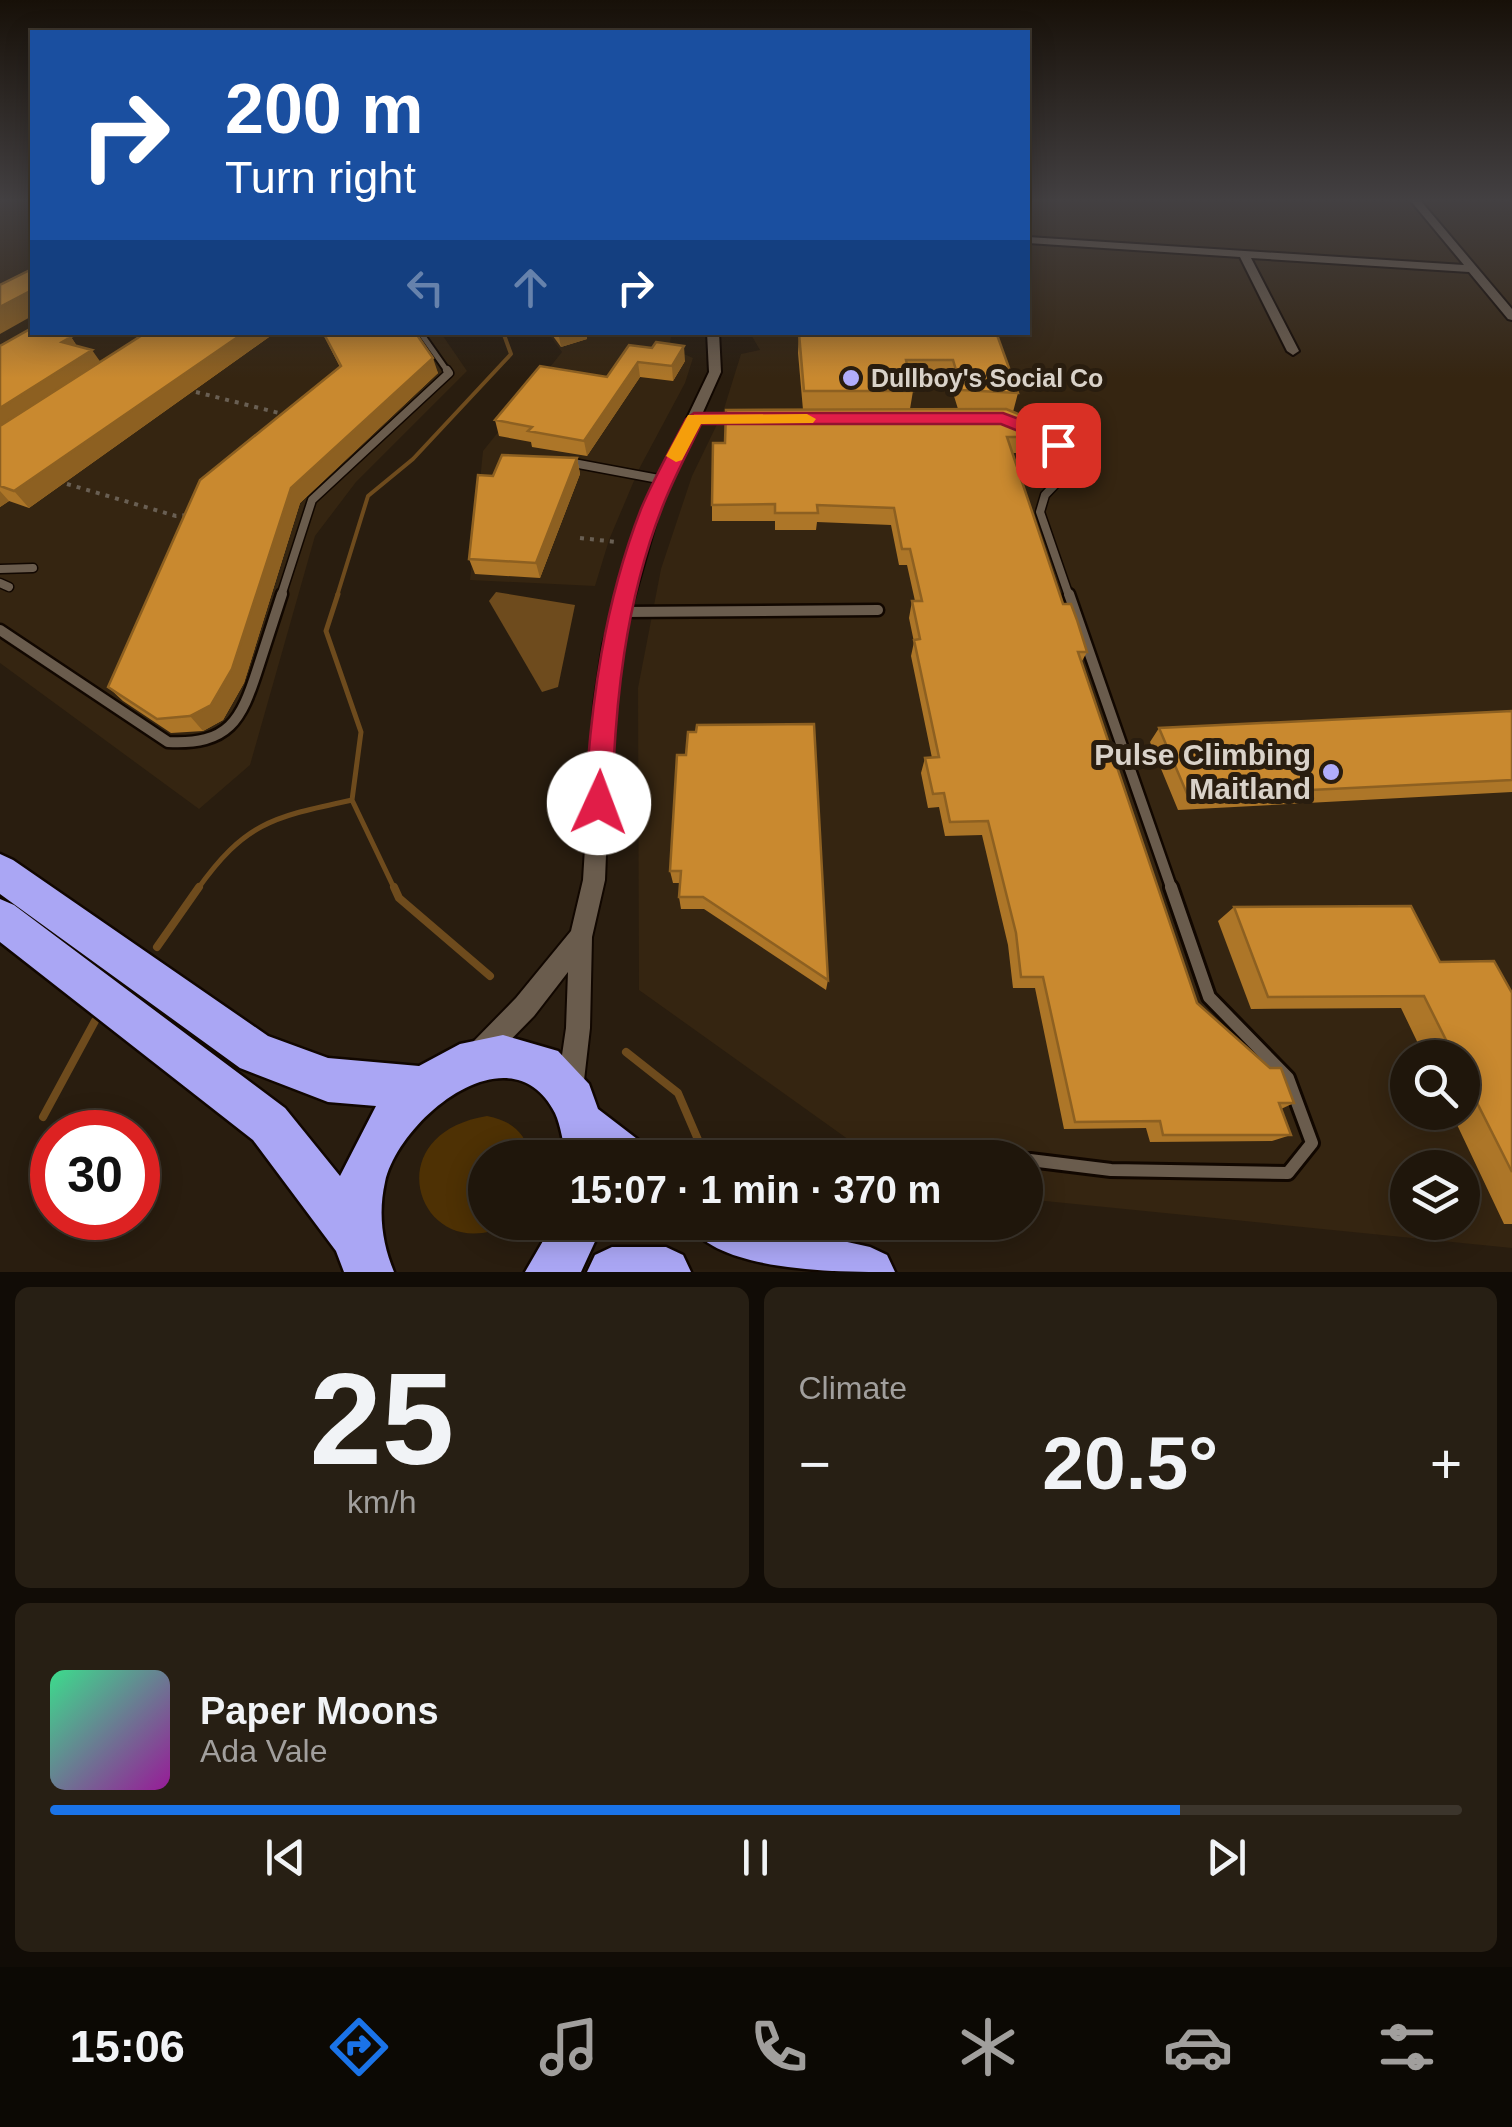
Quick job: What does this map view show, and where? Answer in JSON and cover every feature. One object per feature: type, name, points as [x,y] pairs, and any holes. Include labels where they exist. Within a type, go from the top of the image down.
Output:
[{"type":"highway","points":[[0,872],[254,1053],[328,1080],[420,1088]]},
{"type":"highway","points":[[0,918],[269,1124],[308,1170],[363,1256]]},
{"type":"highway","points":[[363,1256],[358,1192],[376,1140],[404,1101],[438,1074],[475,1058],[517,1057],[550,1071],[582,1125]]},
{"type":"highway","points":[[550,1272],[559,1264],[571,1240]]},
{"type":"highway","points":[[740,1240],[756,1250],[870,1272]]},
{"type":"highway","points":[[612,1272],[666,1272]]},
{"type":"street","points":[[1247,259],[1292,351]]},
{"type":"street","points":[[1325,259],[1472,269]]},
{"type":"street","points":[[1464,259],[1512,316]]},
{"type":"street","points":[[582,1125],[578,1028],[581,937],[594,880],[603,704],[620,612],[664,480],[715,372],[713,335]]},
{"type":"street","points":[[475,1058],[525,1007],[581,937]]},
{"type":"lane","points":[[0,630],[168,742],[202,742],[232,728],[244,712],[312,500],[448,373],[422,335]]},
{"type":"lane","points":[[694,419],[750,419]]},
{"type":"lane","points":[[1018,422],[1058,445],[1068,471],[1045,495],[1040,512],[1209,998],[1288,1078],[1312,1143],[1288,1173],[1111,1170],[1043,1162]]},
{"type":"lane","points":[[559,461],[664,480]]},
{"type":"lane","points":[[0,569],[33,568]]},
{"type":"lane","points":[[620,612],[878,610]]},
{"type":"path","points":[[196,392],[298,418]]},
{"type":"path","points":[[67,484],[176,516],[199,515]]},
{"type":"path","points":[[580,538],[617,542]]},
{"type":"shaded area","points":[[0,259],[30,259],[30,335],[442,335],[467,371],[356,482],[315,536],[250,765],[199,809],[0,663]]},
{"type":"shaded area","points":[[1030,259],[1512,259],[1512,1248],[1432,1240],[1480,1240],[1480,1150],[1390,1150],[1390,1236],[1043,1201],[1043,1140],[849,1140],[639,990],[638,688],[661,569],[692,476],[723,412],[741,354],[760,350],[751,335],[1030,335]]},
{"type":"shaded area","points":[[549,335],[672,335],[670,342],[677,351],[693,358],[685,383],[639,469],[609,540],[595,586],[470,580],[483,451],[562,352]]},
{"type":"shaded area","points":[[496,592],[575,605],[558,687],[542,692],[489,601]]},
{"type":"shaded area","points":[[487,1116],[504,1121],[524,1140],[468,1140],[468,1232],[453,1230],[433,1216],[422,1195],[420,1171],[429,1148],[451,1128]]},
{"type":"building","points":[[30,270],[30,291],[0,307],[0,285]]},
{"type":"building","points":[[30,329],[30,335],[71,337],[62,342],[92,350],[0,408],[0,346]]},
{"type":"building","points":[[142,335],[241,335],[14,491],[0,486],[0,426]]},
{"type":"building","points":[[325,335],[417,335],[433,358],[291,488],[232,669],[211,705],[190,716],[157,719],[108,687],[200,480],[341,366]]},
{"type":"building","points":[[799,335],[997,335],[1018,393],[962,390],[953,360],[906,360],[913,391],[804,391]]},
{"type":"building","points":[[656,342],[684,346],[672,366],[638,362],[584,441],[528,431],[532,427],[495,420],[540,366],[607,377],[629,345],[652,348]]},
{"type":"building","points":[[1006,409],[1036,421],[1041,437],[1007,437],[1063,604],[1071,604],[1077,620],[1087,652],[1078,652],[1197,1003],[1270,1068],[1281,1068],[1294,1103],[1279,1103],[1291,1135],[1163,1135],[1160,1121],[1075,1122],[1043,977],[1021,977],[1016,933],[988,821],[950,822],[944,793],[933,794],[925,758],[939,757],[914,640],[920,639],[912,601],[922,601],[910,549],[902,549],[894,508],[817,505],[818,513],[775,513],[775,504],[712,505],[713,443],[725,443],[726,410]]},
{"type":"building","points":[[502,455],[577,458],[536,563],[469,559],[478,475],[493,476]]},
{"type":"building","points":[[1512,711],[1512,780],[1188,796],[1159,728]]},
{"type":"building","points":[[814,724],[828,980],[703,897],[679,897],[681,871],[670,871],[677,755],[686,755],[688,732],[696,732],[697,725]]},
{"type":"building","points":[[1411,906],[1440,962],[1494,961],[1512,993],[1512,1172],[1480,1109],[1480,1040],[1446,1040],[1424,996],[1268,997],[1234,907]]},
{"type":"waterway","points":[[337,596],[368,496],[413,459],[511,354],[504,335]]},
{"type":"waterway","points":[[338,594],[326,631],[361,732],[352,800]]},
{"type":"waterway","points":[[197,890],[231,849],[264,826],[352,800]]},
{"type":"waterway","points":[[352,800],[395,890]]},
{"type":"waterway","points":[[157,947],[199,887]]},
{"type":"waterway","points":[[394,887],[399,898],[490,976]]},
{"type":"waterway","points":[[47,1110],[95,1021]]},
{"type":"waterway","points":[[626,1052],[678,1093],[698,1140]]},
{"type":"slow traffic","points":[[676,456],[694,419],[807,419]]},
{"type":"place","name":"Dullboy's Social Co","points":[[851,378]]},
{"type":"place","name":"Pulse Climbing Maitland","points":[[1331,772]]},
{"type":"route","points":[[599,803],[603,704],[612,644],[652,508],[694,419],[1003,418],[1050,437],[1058,445]]}]
